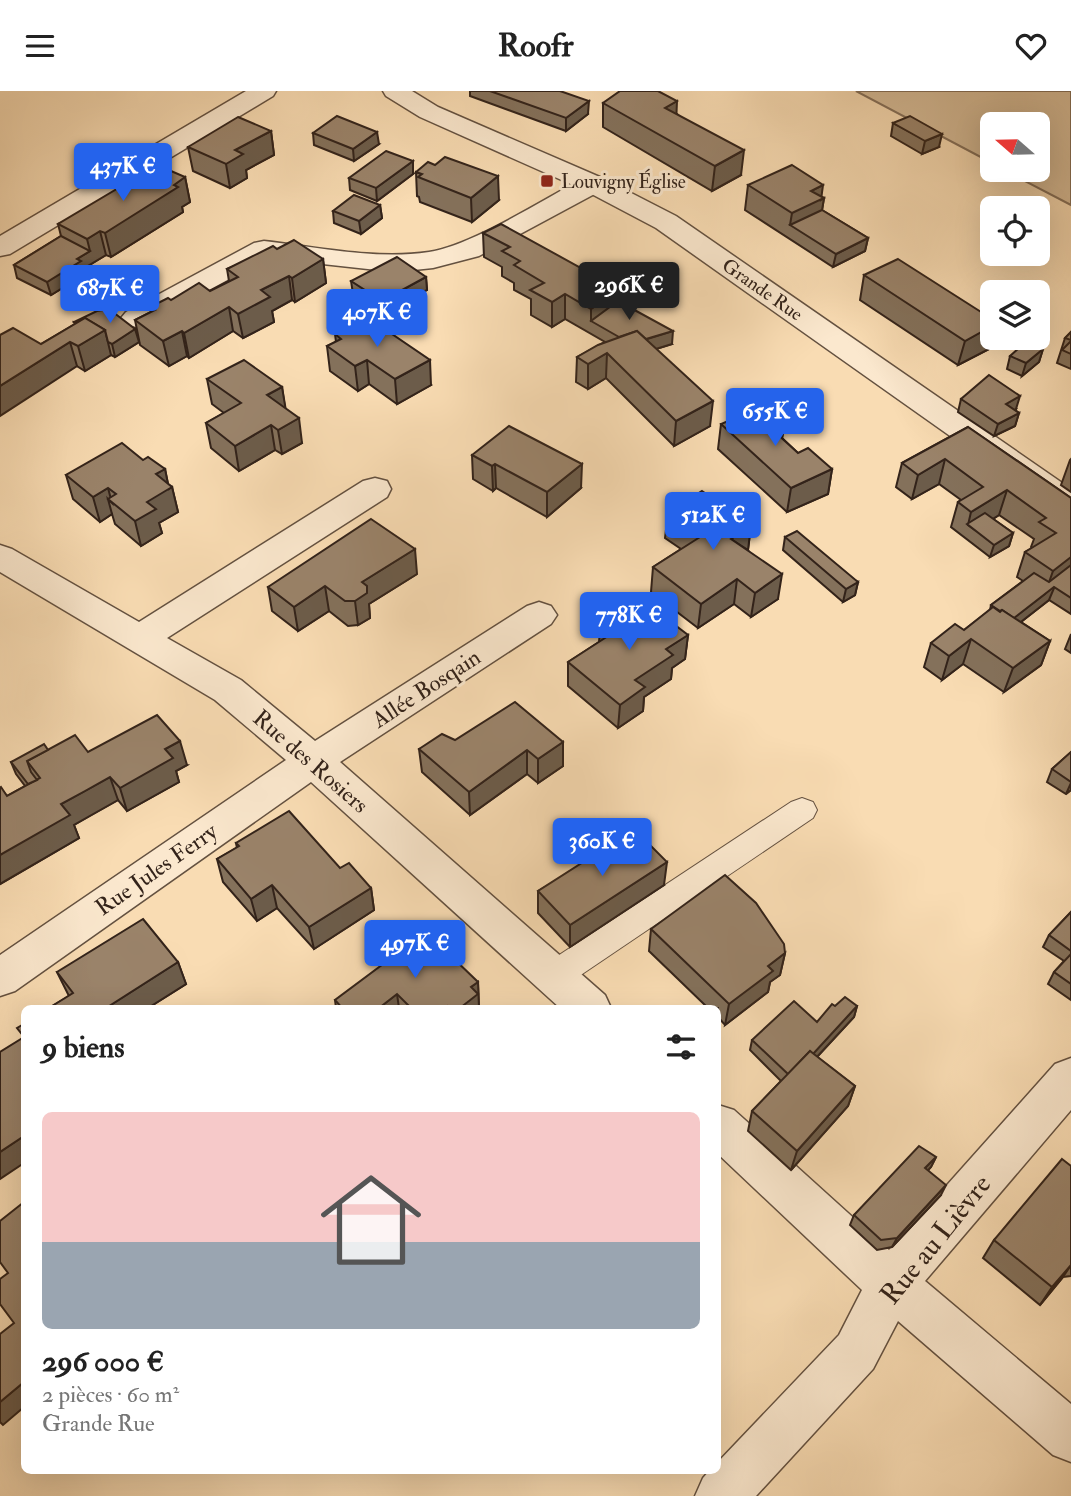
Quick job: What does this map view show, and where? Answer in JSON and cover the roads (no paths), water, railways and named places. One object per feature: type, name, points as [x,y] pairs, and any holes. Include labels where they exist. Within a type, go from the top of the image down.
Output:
[{"type":"street","points":[[0,248],[264,91]]},
{"type":"street","name":"Grande Rue","points":[[395,91],[439,117],[593,184],[666,222],[1071,505]]},
{"type":"street","points":[[136,318],[264,249],[395,264],[433,260],[469,250],[593,184]]},
{"type":"street","points":[[140,638],[375,489]]},
{"type":"street","name":"Rue des Rosiers","points":[[0,557],[228,690],[313,761],[587,1005]]},
{"type":"street","name":"Allée Bosqain","points":[[313,761],[539,615]]},
{"type":"street","name":"Rue Jules Ferry","points":[[0,978],[313,761]]},
{"type":"street","name":"Rue au Lièvre","points":[[721,1496],[856,1352],[891,1284],[1071,1078]]},
{"type":"street","points":[[721,1128],[891,1284],[1071,1437]]},
{"type":"lane","points":[[555,975],[802,810]]},
{"type":"place","name":"Louvigny Église","points":[[547,181]]}]
